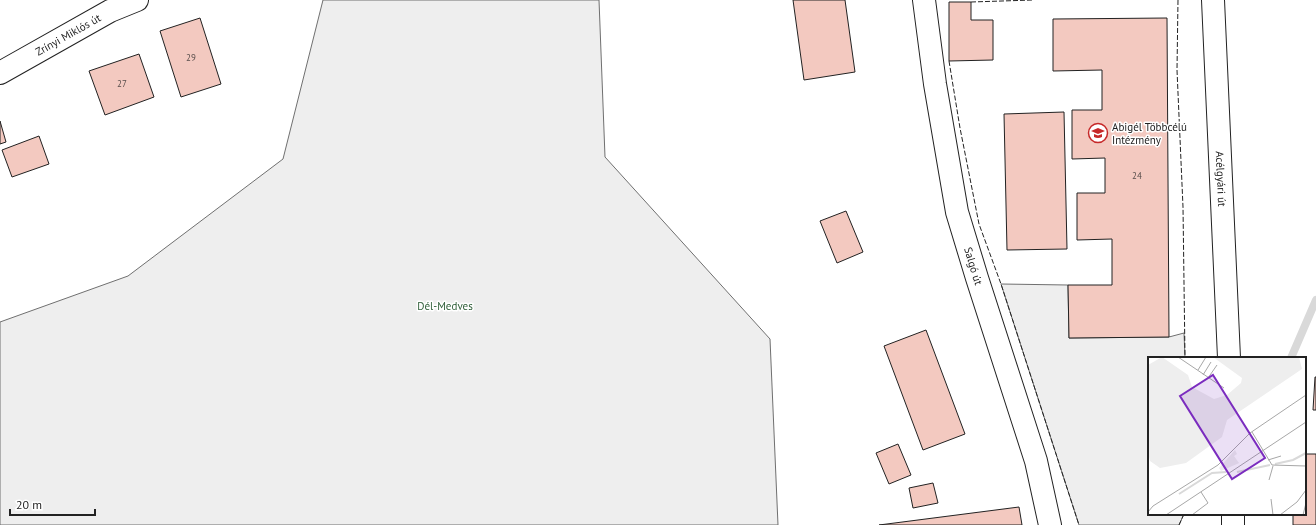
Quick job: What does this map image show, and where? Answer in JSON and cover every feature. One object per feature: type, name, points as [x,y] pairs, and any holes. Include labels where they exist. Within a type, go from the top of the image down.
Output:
[{"type":"main road","name":"Zrínyi Miklós út","points":[[0,73],[110,12],[137,0]]},
{"type":"main road","name":"Salgó út","points":[[924,0],[935,84],[957,212],[976,278],[1036,461],[1050,525]]},
{"type":"main road","name":"Acélgyári út","points":[[1213,0],[1229,357]]},
{"type":"green space","name":"Dél-Medves","points":[[323,0],[599,0],[605,157],[770,339],[778,525],[0,525],[0,322],[128,276],[283,159]]},
{"type":"green space","points":[[1001,284],[1068,285],[1069,338],[1169,337],[1184,333],[1185,357],[1148,357],[1148,515],[1184,515],[1179,525],[1079,525]]},
{"type":"building","points":[[793,0],[845,0],[855,72],[804,80]]},
{"type":"building","points":[[949,2],[971,2],[971,20],[993,20],[993,60],[949,61]]},
{"type":"building","points":[[200,18],[221,84],[181,97],[160,31]]},
{"type":"building","points":[[1167,18],[1169,337],[1069,338],[1068,285],[1112,285],[1112,239],[1077,240],[1077,193],[1105,193],[1105,158],[1072,159],[1072,110],[1102,110],[1102,70],[1053,71],[1053,19]]},
{"type":"building","points":[[139,54],[154,97],[105,115],[89,71]]},
{"type":"building","points":[[1064,112],[1067,249],[1007,250],[1004,114]]},
{"type":"building","points":[[0,121],[6,142],[0,144]]},
{"type":"building","points":[[39,136],[49,164],[12,177],[2,150]]},
{"type":"building","points":[[846,211],[863,252],[837,263],[820,221]]},
{"type":"building","points":[[926,330],[965,434],[923,450],[884,346]]},
{"type":"building","points":[[1315,377],[1316,410],[1313,410]]},
{"type":"building","points":[[898,444],[911,475],[889,484],[876,453]]},
{"type":"building","points":[[1306,454],[1316,454],[1316,525],[1293,525],[1293,515],[1306,515]]},
{"type":"building","points":[[933,483],[938,503],[913,508],[909,488]]},
{"type":"building","points":[[1019,507],[1022,525],[879,525]]},
{"type":"waterway","points":[[1291,357],[1316,300]]},
{"type":"fence","points":[[971,2],[1033,0]]},
{"type":"fence","points":[[1178,0],[1177,70],[1183,207],[1185,357]]},
{"type":"fence","points":[[949,61],[960,128],[979,224],[1001,284],[1079,525]]},
{"type":"fence","points":[[1179,525],[1184,515]]},
{"type":"place","name":"Abigél Többcélú Intézmény","points":[[1098,133]]}]
